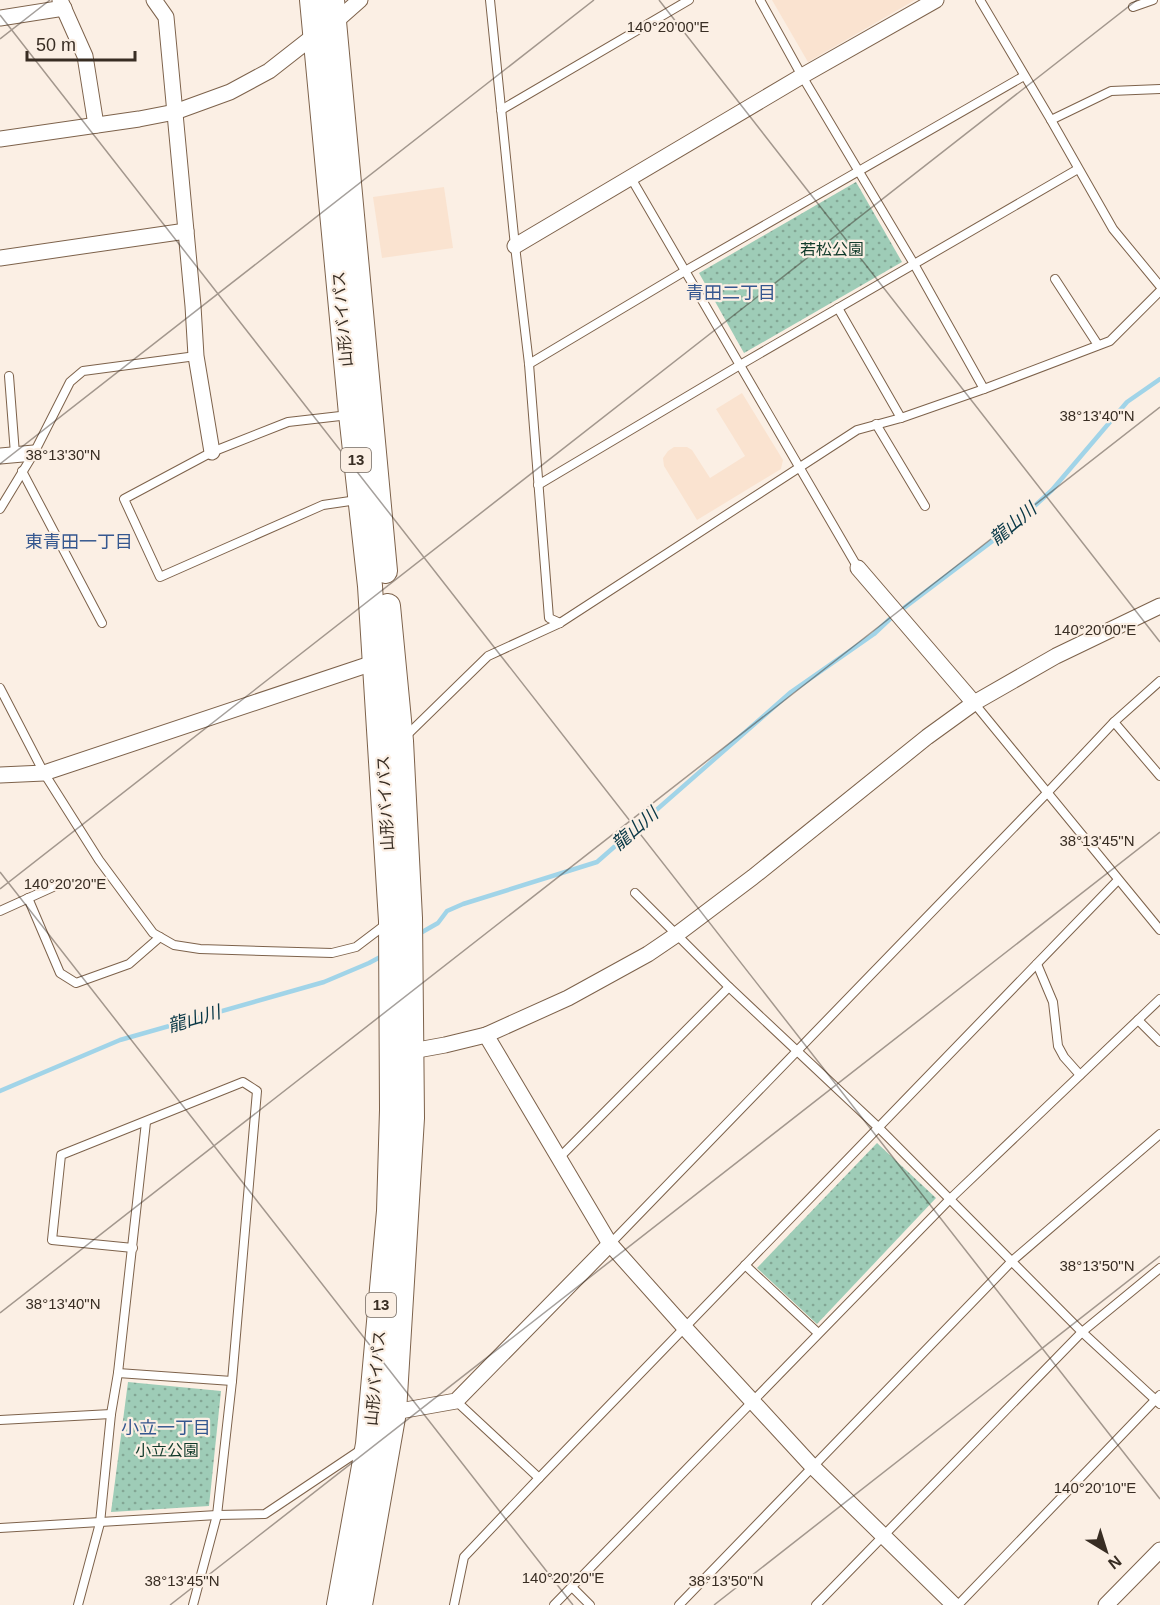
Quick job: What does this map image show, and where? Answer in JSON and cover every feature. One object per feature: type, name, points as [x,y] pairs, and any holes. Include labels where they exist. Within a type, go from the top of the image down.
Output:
[{"type":"highway","name":"山形バイパス","points":[[312,0],[327,19],[401,741],[402,1003],[392,1110],[389,1211],[368,1444],[339,1605]]},
{"type":"highway","name":"山形バイパス","points":[[327,19],[351,414],[370,586],[401,919]]},
{"type":"highway","name":"山形バイパス","points":[[360,1605],[394,1412],[412,1118],[412,1051],[402,1003]]},
{"type":"street","points":[[154,0],[166,17],[196,356],[212,453]]},
{"type":"street","points":[[0,138],[175,112],[230,92],[269,71],[327,19],[360,0]]},
{"type":"street","points":[[515,246],[802,76],[936,0]]},
{"type":"street","points":[[0,18],[62,4],[85,56],[96,125]]},
{"type":"street","points":[[0,258],[186,231]]},
{"type":"street","points":[[8,455],[34,453]]},
{"type":"street","points":[[858,568],[974,703]]},
{"type":"street","points":[[412,1051],[486,1035],[568,998],[648,954],[753,877],[927,737],[974,703],[1056,656],[1160,606]]},
{"type":"street","points":[[0,775],[44,773],[376,662]]},
{"type":"street","points":[[486,1035],[610,1244],[812,1466],[956,1605]]},
{"type":"street","points":[[394,1412],[456,1401],[610,1244]]},
{"type":"street","points":[[1106,1605],[1160,1551]]},
{"type":"lane","points":[[490,0],[529,364],[549,618],[560,623]]},
{"type":"lane","points":[[501,110],[689,0]]},
{"type":"lane","points":[[760,0],[984,389]]},
{"type":"lane","points":[[980,0],[1113,228],[1160,286]]},
{"type":"lane","points":[[1132,7],[1153,0]]},
{"type":"lane","points":[[529,364],[685,271],[1024,76]]},
{"type":"lane","points":[[1051,120],[1111,91],[1160,89]]},
{"type":"lane","points":[[538,485],[1078,169]]},
{"type":"lane","points":[[632,178],[858,568]]},
{"type":"lane","points":[[1055,279],[1098,345]]},
{"type":"lane","points":[[401,741],[488,656],[560,623],[857,430],[901,418],[984,389],[1110,341],[1160,291]]},
{"type":"lane","points":[[838,308],[901,418]]},
{"type":"lane","points":[[0,509],[34,453],[70,382],[83,371],[196,356]]},
{"type":"lane","points":[[8,455],[9,376]]},
{"type":"lane","points":[[351,414],[288,422],[212,453],[124,498],[160,577],[323,505],[361,500]]},
{"type":"lane","points":[[876,424],[925,506]]},
{"type":"lane","points":[[22,471],[102,623]]},
{"type":"lane","points":[[610,1244],[1114,722],[1160,681]]},
{"type":"lane","points":[[0,688],[44,773],[99,860],[153,933],[174,945],[200,949],[332,953],[356,947],[401,919]]},
{"type":"lane","points":[[974,703],[1160,930]]},
{"type":"lane","points":[[1114,722],[1160,776]]},
{"type":"lane","points":[[454,1605],[464,1557],[1118,880]]},
{"type":"lane","points":[[0,911],[52,887]]},
{"type":"lane","points":[[635,893],[729,987],[879,1128],[1082,1332],[1158,1400],[956,1605]]},
{"type":"lane","points":[[28,898],[60,973],[76,982],[129,964],[160,937]]},
{"type":"lane","points":[[1036,964],[1053,1002],[1058,1046],[1080,1075]]},
{"type":"lane","points":[[558,1159],[729,987]]},
{"type":"lane","points":[[554,1605],[950,1199],[1160,999]]},
{"type":"lane","points":[[1138,1020],[1160,1042]]},
{"type":"lane","points":[[133,1248],[52,1240],[61,1155],[243,1082],[257,1091],[232,1381],[217,1515],[193,1605]]},
{"type":"lane","points":[[78,1605],[100,1523],[146,1122]]},
{"type":"lane","points":[[679,1605],[1012,1262],[1160,1134]]},
{"type":"lane","points":[[745,1265],[818,1333]]},
{"type":"lane","points":[[816,1605],[1082,1332],[1160,1268]]},
{"type":"lane","points":[[118,1373],[232,1381]]},
{"type":"lane","points":[[456,1401],[539,1478]]},
{"type":"lane","points":[[0,1420],[111,1414]]},
{"type":"lane","points":[[0,1528],[265,1514],[368,1444]]},
{"type":"lane","points":[[572,1587],[590,1605]]},
{"type":"shaded area","points":[[772,0],[915,0],[808,62]]},
{"type":"shaded area","points":[[444,187],[453,248],[382,258],[373,197]]},
{"type":"shaded area","points":[[742,393],[783,460],[781,469],[697,520],[664,466],[663,458],[674,447],[687,447],[692,450],[710,478],[745,456],[716,409]]},
{"type":"green space","name":"若松公園","points":[[856,182],[902,262],[744,353],[699,273]]},
{"type":"green space","points":[[877,1143],[936,1198],[817,1324],[757,1268]]},
{"type":"green space","name":"小立公園","points":[[128,1382],[221,1391],[209,1506],[111,1512]]},
{"type":"waterway","name":"龍山川","points":[[417,935],[438,923],[447,911],[463,904],[597,862],[791,692],[874,634],[892,617],[1015,524],[1052,490],[1127,402],[1160,379]]},
{"type":"waterway","name":"龍山川","points":[[0,1091],[120,1040],[324,982],[384,955]]},
{"type":"district","name":"青田二丁目","points":[[731,293]]},
{"type":"district","name":"東青田一丁目","points":[[79,542]]},
{"type":"district","name":"小立一丁目","points":[[166,1428]]}]
